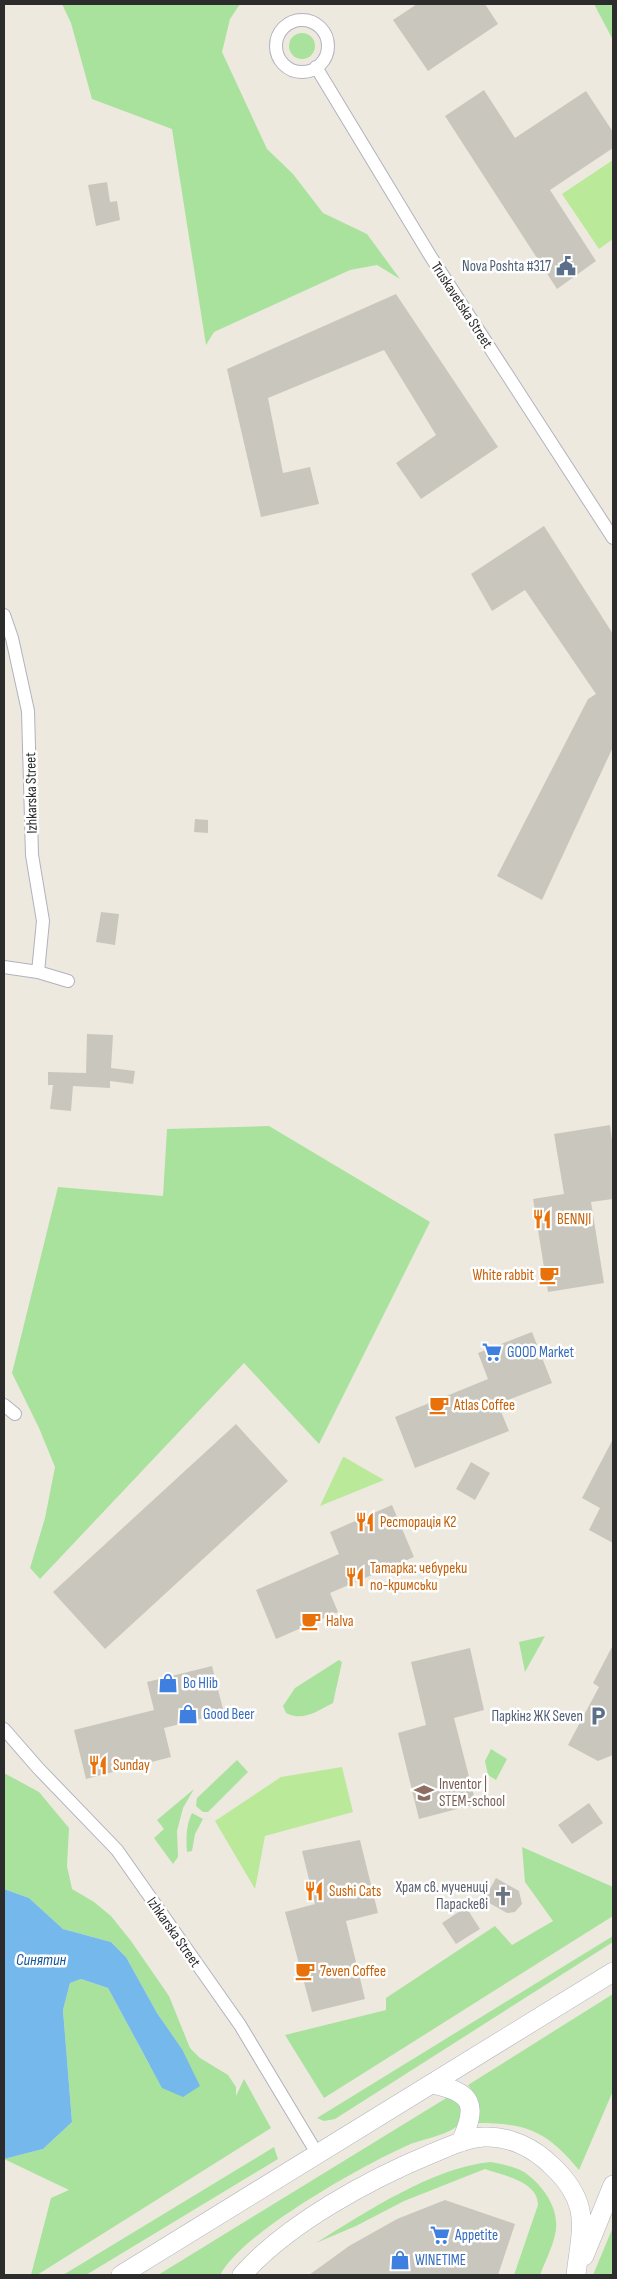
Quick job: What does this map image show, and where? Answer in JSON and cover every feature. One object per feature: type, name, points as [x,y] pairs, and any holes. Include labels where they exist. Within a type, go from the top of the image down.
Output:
[{"type":"main road","points":[[121,2275],[318,2156],[613,1972]]},
{"type":"main road","points":[[433,2084],[454,2089],[465,2096],[471,2107],[470,2116],[461,2142]]},
{"type":"main road","points":[[242,2275],[255,2261],[291,2232],[329,2207],[381,2177],[461,2142],[483,2137],[502,2138],[525,2145],[543,2157],[561,2174],[573,2192],[580,2211],[580,2238],[576,2275]]},
{"type":"main road","points":[[576,2275],[613,2186]]},
{"type":"street","points":[[296,20],[306,20],[316,24],[323,31],[327,40],[327,50],[324,60],[316,67],[307,71],[297,71],[287,67],[280,60],[276,51],[276,41],[280,32],[287,24],[296,20]]},
{"type":"street","name":"Truskavetska Street","points":[[316,67],[431,256],[613,538]]},
{"type":"street","name":"Izhkarska Street","points":[[4,616],[12,638],[28,711],[32,855],[43,921],[38,972]]},
{"type":"street","points":[[4,967],[38,972],[68,981]]},
{"type":"street","points":[[4,1405],[15,1414]]},
{"type":"street","name":"Izhkarska Street","points":[[4,1729],[117,1850],[240,2025],[318,2156]]},
{"type":"green space","points":[[62,4],[240,4],[230,19],[222,52],[267,149],[293,174],[323,213],[367,234],[400,279],[377,265],[350,270],[214,332],[206,345],[172,129],[92,99],[71,23]]},
{"type":"green space","points":[[594,4],[613,4],[613,40]]},
{"type":"green space","points":[[302,33],[311,37],[315,46],[311,55],[302,59],[293,55],[289,46],[293,37]]},
{"type":"green space","points":[[613,160],[613,239],[599,249],[562,194]]},
{"type":"green space","points":[[269,1126],[430,1222],[319,1444],[244,1363],[40,1579],[30,1568],[45,1518],[55,1467],[39,1428],[12,1373],[58,1187],[163,1196],[167,1129]]},
{"type":"green space","points":[[343,1457],[384,1480],[320,1506]]},
{"type":"green space","points":[[545,1636],[525,1672],[519,1642]]},
{"type":"green space","points":[[339,1660],[342,1662],[333,1703],[304,1716],[286,1713],[283,1706],[295,1688]]},
{"type":"green space","points":[[491,1749],[507,1759],[496,1780],[488,1775],[485,1761]]},
{"type":"green space","points":[[237,1760],[248,1772],[208,1812],[203,1812],[196,1806],[197,1798]]},
{"type":"green space","points":[[342,1767],[353,1812],[265,1836],[255,1889],[215,1821],[281,1777]]},
{"type":"green space","points":[[4,1773],[39,1792],[69,1828],[67,1866],[72,1889],[94,1902],[111,1916],[131,1941],[169,1996],[190,2048],[200,2058],[228,2075],[236,2087],[236,2096],[244,2079],[271,2128],[37,2275],[31,2275],[51,2198],[69,2190],[4,2159],[43,2149],[72,2122],[63,2010],[70,1983],[81,1979],[108,1988],[150,2066],[182,2049],[157,2013],[126,1957],[111,1942],[63,1929],[29,1898],[4,1889]]},
{"type":"green space","points":[[194,1789],[183,1808],[177,1831],[178,1857],[173,1864],[154,1838],[164,1829],[157,1820]]},
{"type":"green space","points":[[192,1813],[203,1819],[195,1834],[192,1851],[187,1852],[187,1832]]},
{"type":"green space","points":[[522,1847],[613,1887],[613,1916],[324,2098],[285,2035],[386,2010],[386,1998],[495,1926],[512,1945],[553,1921],[525,1882]]},
{"type":"green space","points":[[613,1936],[613,1942],[335,2119],[324,2121],[317,2118]]},
{"type":"green space","points":[[613,1994],[613,2091],[579,2170],[557,2146],[535,2132],[510,2125],[477,2123],[478,2103],[468,2085]]},
{"type":"green space","points":[[448,2097],[458,2101],[464,2111],[461,2122],[456,2127],[386,2156],[304,2202],[252,2240],[233,2258],[220,2275],[158,2275]]},
{"type":"green space","points":[[274,2147],[278,2159],[86,2275],[63,2275]]},
{"type":"green space","points":[[490,2162],[524,2172],[544,2191],[553,2208],[556,2217],[555,2235],[540,2275],[514,2275],[538,2205],[537,2197],[532,2190],[519,2181],[485,2169],[404,2201],[356,2226],[316,2243],[378,2205],[423,2182],[468,2166]]},
{"type":"green space","points":[[613,2227],[612,2275],[593,2275]]},
{"type":"water","name":"Синятин","points":[[4,1889],[29,1898],[63,1929],[111,1942],[126,1957],[157,2013],[182,2049],[200,2086],[183,2097],[162,2088],[108,1988],[81,1979],[70,1983],[63,2010],[72,2122],[43,2149],[4,2159]]},
{"type":"building","points":[[417,4],[485,4],[498,24],[428,71],[393,20]]},
{"type":"building","points":[[484,90],[515,138],[586,91],[613,132],[613,148],[550,190],[596,261],[557,289],[445,116]]},
{"type":"building","points":[[107,182],[110,202],[117,201],[120,220],[96,226],[88,185]]},
{"type":"building","points":[[396,294],[498,447],[421,499],[396,463],[436,435],[384,350],[268,398],[283,473],[310,467],[319,504],[261,517],[227,369]]},
{"type":"building","points":[[544,526],[613,634],[613,747],[542,900],[497,876],[588,699],[596,694],[525,590],[492,611],[471,574]]},
{"type":"building","points":[[195,819],[208,820],[208,833],[194,832]]},
{"type":"building","points":[[101,912],[119,914],[115,945],[96,942]]},
{"type":"building","points":[[87,1034],[113,1035],[111,1068],[135,1071],[133,1084],[110,1081],[110,1088],[73,1086],[71,1111],[50,1109],[53,1085],[48,1085],[48,1072],[86,1073]]},
{"type":"building","points":[[610,1125],[613,1148],[613,1199],[591,1202],[604,1283],[548,1292],[533,1199],[564,1194],[554,1134]]},
{"type":"building","points":[[532,1332],[552,1383],[498,1404],[509,1431],[415,1468],[395,1417],[488,1379],[478,1353]]},
{"type":"building","points":[[236,1424],[288,1481],[105,1649],[53,1592]]},
{"type":"building","points":[[613,1439],[613,1543],[589,1530],[600,1508],[582,1498]]},
{"type":"building","points":[[471,1462],[490,1473],[475,1500],[456,1489]]},
{"type":"building","points":[[392,1505],[414,1557],[330,1593],[338,1612],[276,1639],[256,1590],[339,1554],[330,1532]]},
{"type":"building","name":"Паркінг ЖК Seven","points":[[613,1645],[613,1755],[598,1761],[568,1745],[599,1687],[593,1683]]},
{"type":"building","points":[[470,1648],[484,1710],[454,1718],[476,1804],[419,1819],[398,1733],[426,1725],[411,1662]]},
{"type":"building","points":[[212,1666],[224,1713],[164,1728],[171,1757],[86,1779],[74,1730],[154,1710],[147,1682]]},
{"type":"building","points":[[589,1803],[603,1823],[572,1844],[558,1825]]},
{"type":"building","points":[[360,1840],[378,1913],[346,1921],[365,1999],[312,2012],[285,1912],[315,1904],[302,1851]]},
{"type":"building","name":"Храм св. мучениці Параскеві","points":[[496,1878],[519,1891],[522,1904],[515,1912],[507,1913],[484,1900]]},
{"type":"building","points":[[466,1907],[480,1929],[456,1944],[442,1923]]},
{"type":"building","name":"Appetite","points":[[445,2200],[515,2224],[498,2275],[309,2275],[349,2246],[397,2219]]},
{"type":"place","name":"Nova Poshta #317","points":[[566,266]]},
{"type":"place","name":"BENNJI","points":[[542,1219]]},
{"type":"place","name":"White rabbit","points":[[549,1275]]},
{"type":"place","name":"GOOD Market","points":[[492,1352]]},
{"type":"place","name":"Atlas Coffee","points":[[439,1405]]},
{"type":"place","name":"Ресторація K2","points":[[365,1522]]},
{"type":"place","name":"Татарка: чебуреки по-кримськи","points":[[355,1577]]},
{"type":"place","name":"Halva","points":[[311,1621]]},
{"type":"place","name":"Bo Hlib","points":[[168,1683]]},
{"type":"place","name":"Good Beer","points":[[188,1714]]},
{"type":"place","name":"Паркінг ЖК Seven","points":[[598,1716]]},
{"type":"place","name":"Sunday","points":[[98,1765]]},
{"type":"place","name":"Inventor | STEM-school","points":[[424,1793]]},
{"type":"place","name":"Sushi Cats","points":[[314,1891]]},
{"type":"place","name":"Храм св. мучениці Параскеві","points":[[503,1896]]},
{"type":"place","name":"7even Coffee","points":[[305,1971]]},
{"type":"place","name":"Appetite","points":[[440,2235]]},
{"type":"place","name":"WINETIME","points":[[400,2260]]}]
